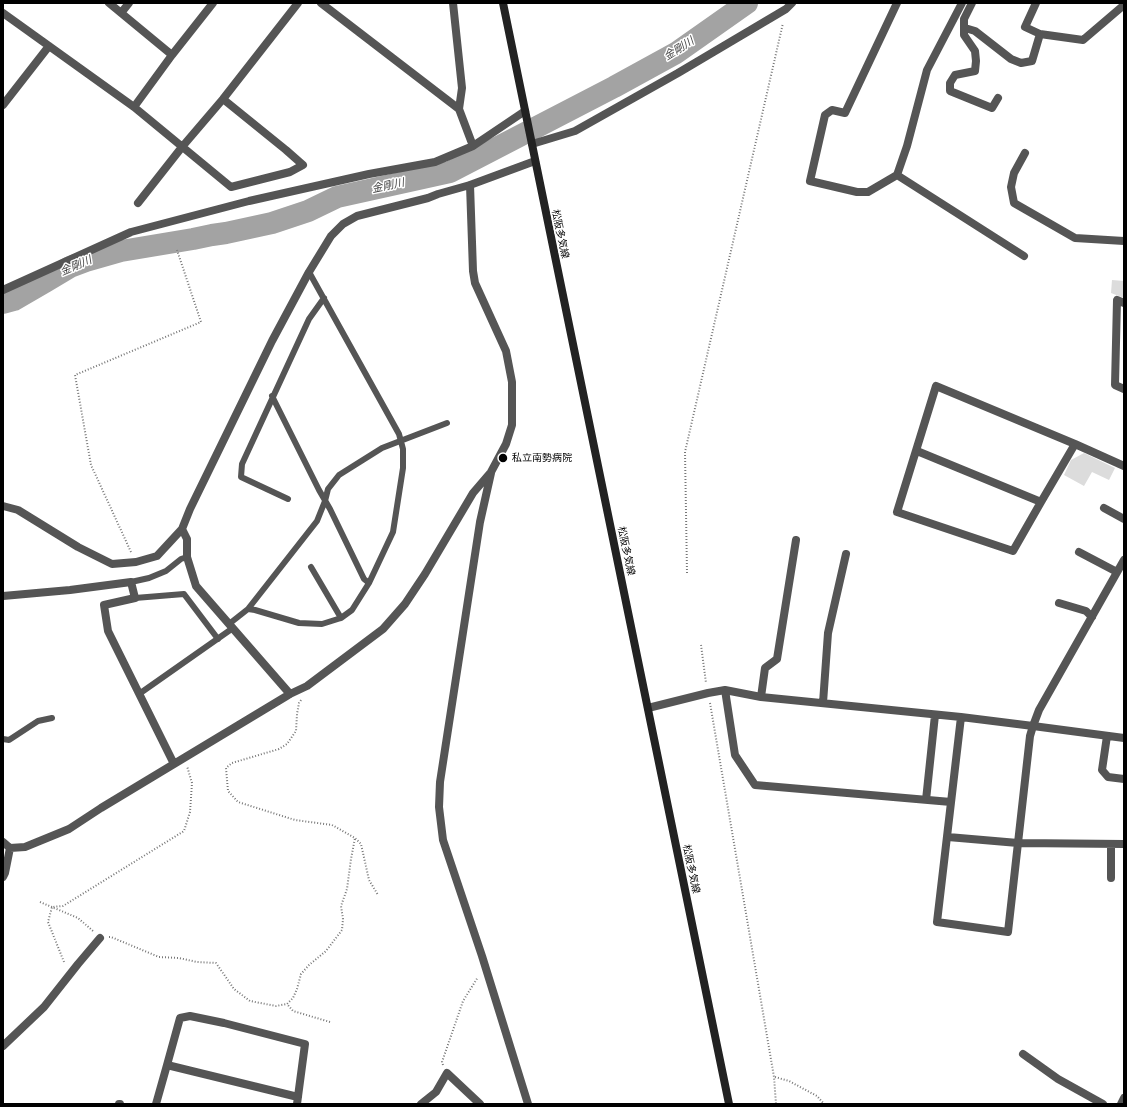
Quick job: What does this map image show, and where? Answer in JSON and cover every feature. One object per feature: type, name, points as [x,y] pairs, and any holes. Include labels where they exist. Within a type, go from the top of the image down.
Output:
[{"type":"main road","name":"松阪多気線","points":[[503,3],[729,1104]]},
{"type":"street","points":[[109,3],[172,55]]},
{"type":"street","points":[[121,13],[129,3]]},
{"type":"street","points":[[134,107],[172,55],[214,3]]},
{"type":"street","points":[[138,203],[182,147],[223,99],[298,3]]},
{"type":"street","points":[[322,3],[460,110]]},
{"type":"street","points":[[453,3],[462,88],[460,110],[473,146]]},
{"type":"street","points":[[531,141],[575,131],[678,73],[786,9],[792,3]]},
{"type":"street","points":[[897,3],[845,113],[832,110],[825,115],[810,181],[857,192],[868,192],[897,175],[908,146],[927,70],[962,3]]},
{"type":"street","points":[[972,3],[964,19],[964,35],[974,52],[976,61],[975,71],[955,75],[950,83],[950,91],[992,108],[998,98]]},
{"type":"street","points":[[1036,3],[1024,27],[1040,34],[1083,40],[1124,6]]},
{"type":"street","points":[[3,13],[134,107],[231,187],[290,172],[303,165],[223,99]]},
{"type":"street","points":[[965,28],[975,31],[1011,59],[1020,63],[1032,61],[1040,34]]},
{"type":"street","points":[[3,105],[49,46]]},
{"type":"street","points":[[3,290],[131,232],[264,198],[369,174],[435,162],[473,146],[526,115]]},
{"type":"street","points":[[1025,153],[1014,173],[1011,187],[1014,203],[1075,238],[1124,241]]},
{"type":"street","points":[[3,506],[18,510],[78,547],[112,564],[136,562],[157,556],[182,529],[190,509],[272,341],[309,272],[331,236],[343,224],[357,216],[470,186],[535,161]]},
{"type":"street","points":[[897,175],[1024,256]]},
{"type":"street","points":[[3,842],[10,848],[25,847],[69,829],[101,808],[290,694],[307,686],[384,629],[405,604],[425,574],[473,493],[491,472],[506,444],[512,425],[512,382],[506,351],[475,283],[473,271],[470,186]]},
{"type":"street","points":[[1124,303],[1117,300],[1115,385],[1124,389]]},
{"type":"street","points":[[1075,444],[1013,551],[897,512],[936,386],[1075,444],[1124,466]]},
{"type":"street","points":[[917,451],[1041,502]]},
{"type":"street","points":[[491,472],[479,530],[440,782],[438,807],[443,840],[485,966],[528,1104]]},
{"type":"street","points":[[1104,508],[1124,519]]},
{"type":"street","points":[[182,529],[187,539],[187,557],[196,586],[290,694]]},
{"type":"street","points":[[760,697],[765,668],[777,659],[796,540]]},
{"type":"street","points":[[1078,552],[1117,572]]},
{"type":"street","points":[[823,703],[828,633],[846,554]]},
{"type":"street","points":[[961,717],[937,922],[1008,932],[1030,736],[1033,726],[1039,710],[1124,560]]},
{"type":"street","points":[[3,596],[70,590],[131,582],[135,598],[104,605],[108,631],[174,764]]},
{"type":"street","points":[[1059,603],[1086,611],[1092,617]]},
{"type":"street","points":[[648,708],[725,690],[760,697],[936,714],[1124,738]]},
{"type":"street","points":[[725,690],[735,755],[755,785],[951,802]]},
{"type":"street","points":[[926,800],[936,714]]},
{"type":"street","points":[[1106,736],[1102,770],[1108,777],[1124,778]]},
{"type":"street","points":[[948,837],[1018,843],[1124,844]]},
{"type":"street","points":[[1111,844],[1111,878]]},
{"type":"street","points":[[3,877],[10,848]]},
{"type":"street","points":[[3,1046],[44,1007],[100,938]]},
{"type":"street","points":[[156,1104],[180,1018],[190,1016],[224,1023],[305,1044],[298,1100],[168,1065]]},
{"type":"street","points":[[1022,1054],[1058,1079],[1103,1104]]},
{"type":"street","points":[[422,1104],[436,1092],[447,1073],[480,1104]]},
{"type":"street","points":[[1121,1104],[1124,1098]]},
{"type":"lane","points":[[248,609],[299,623],[322,624],[341,618],[352,610],[369,583],[393,532],[403,468],[403,449],[399,434],[309,272]]},
{"type":"lane","points":[[288,499],[241,476],[242,464],[272,396],[309,319],[324,298]]},
{"type":"lane","points":[[272,396],[364,579],[369,583]]},
{"type":"lane","points":[[139,694],[218,639],[248,609],[317,521],[328,489],[339,475],[382,448],[447,423]]},
{"type":"lane","points":[[131,582],[149,578],[166,571],[181,559],[187,557]]},
{"type":"lane","points":[[310,566],[341,618]]},
{"type":"lane","points":[[135,598],[184,594],[218,639]]},
{"type":"lane","points":[[3,739],[9,740],[38,721],[52,718]]},
{"type":"path","points":[[687,573],[685,452],[786,9]]},
{"type":"path","points":[[136,562],[92,465],[75,375],[201,322],[176,250]]},
{"type":"path","points":[[701,645],[774,1077],[776,1104]]},
{"type":"path","points":[[307,686],[299,703],[296,731],[287,744],[279,749],[232,763],[226,768],[228,791],[238,802],[295,820],[332,825],[355,838],[360,844],[368,871],[369,880],[378,895]]},
{"type":"path","points":[[52,907],[63,906],[184,831],[190,812],[192,783],[185,758]]},
{"type":"path","points":[[40,902],[78,918],[100,938],[111,937],[159,957],[216,963],[234,989],[250,1000],[276,1006],[287,1004],[293,998],[301,974],[309,965],[326,951],[342,930],[343,919],[341,906],[347,889],[355,838]]},
{"type":"path","points":[[52,907],[48,922],[64,962]]},
{"type":"path","points":[[447,1073],[442,1062],[463,1001],[485,966]]},
{"type":"path","points":[[287,1004],[293,1011],[330,1022]]},
{"type":"path","points":[[774,1077],[788,1081],[817,1096],[824,1104]]},
{"type":"shaded area","points":[[1112,280],[1124,281],[1124,298],[1111,293]]},
{"type":"shaded area","points":[[1084,453],[1115,468],[1109,480],[1092,472],[1084,486],[1064,475],[1071,460]]},
{"type":"waterway","name":"金剛川","points":[[3,303],[14,300],[70,267],[86,261],[121,251],[226,233],[272,223],[308,211],[337,197],[450,172],[676,53],[747,3]]},
{"type":"place","name":"私立南勢病院","points":[[503,458]]}]
